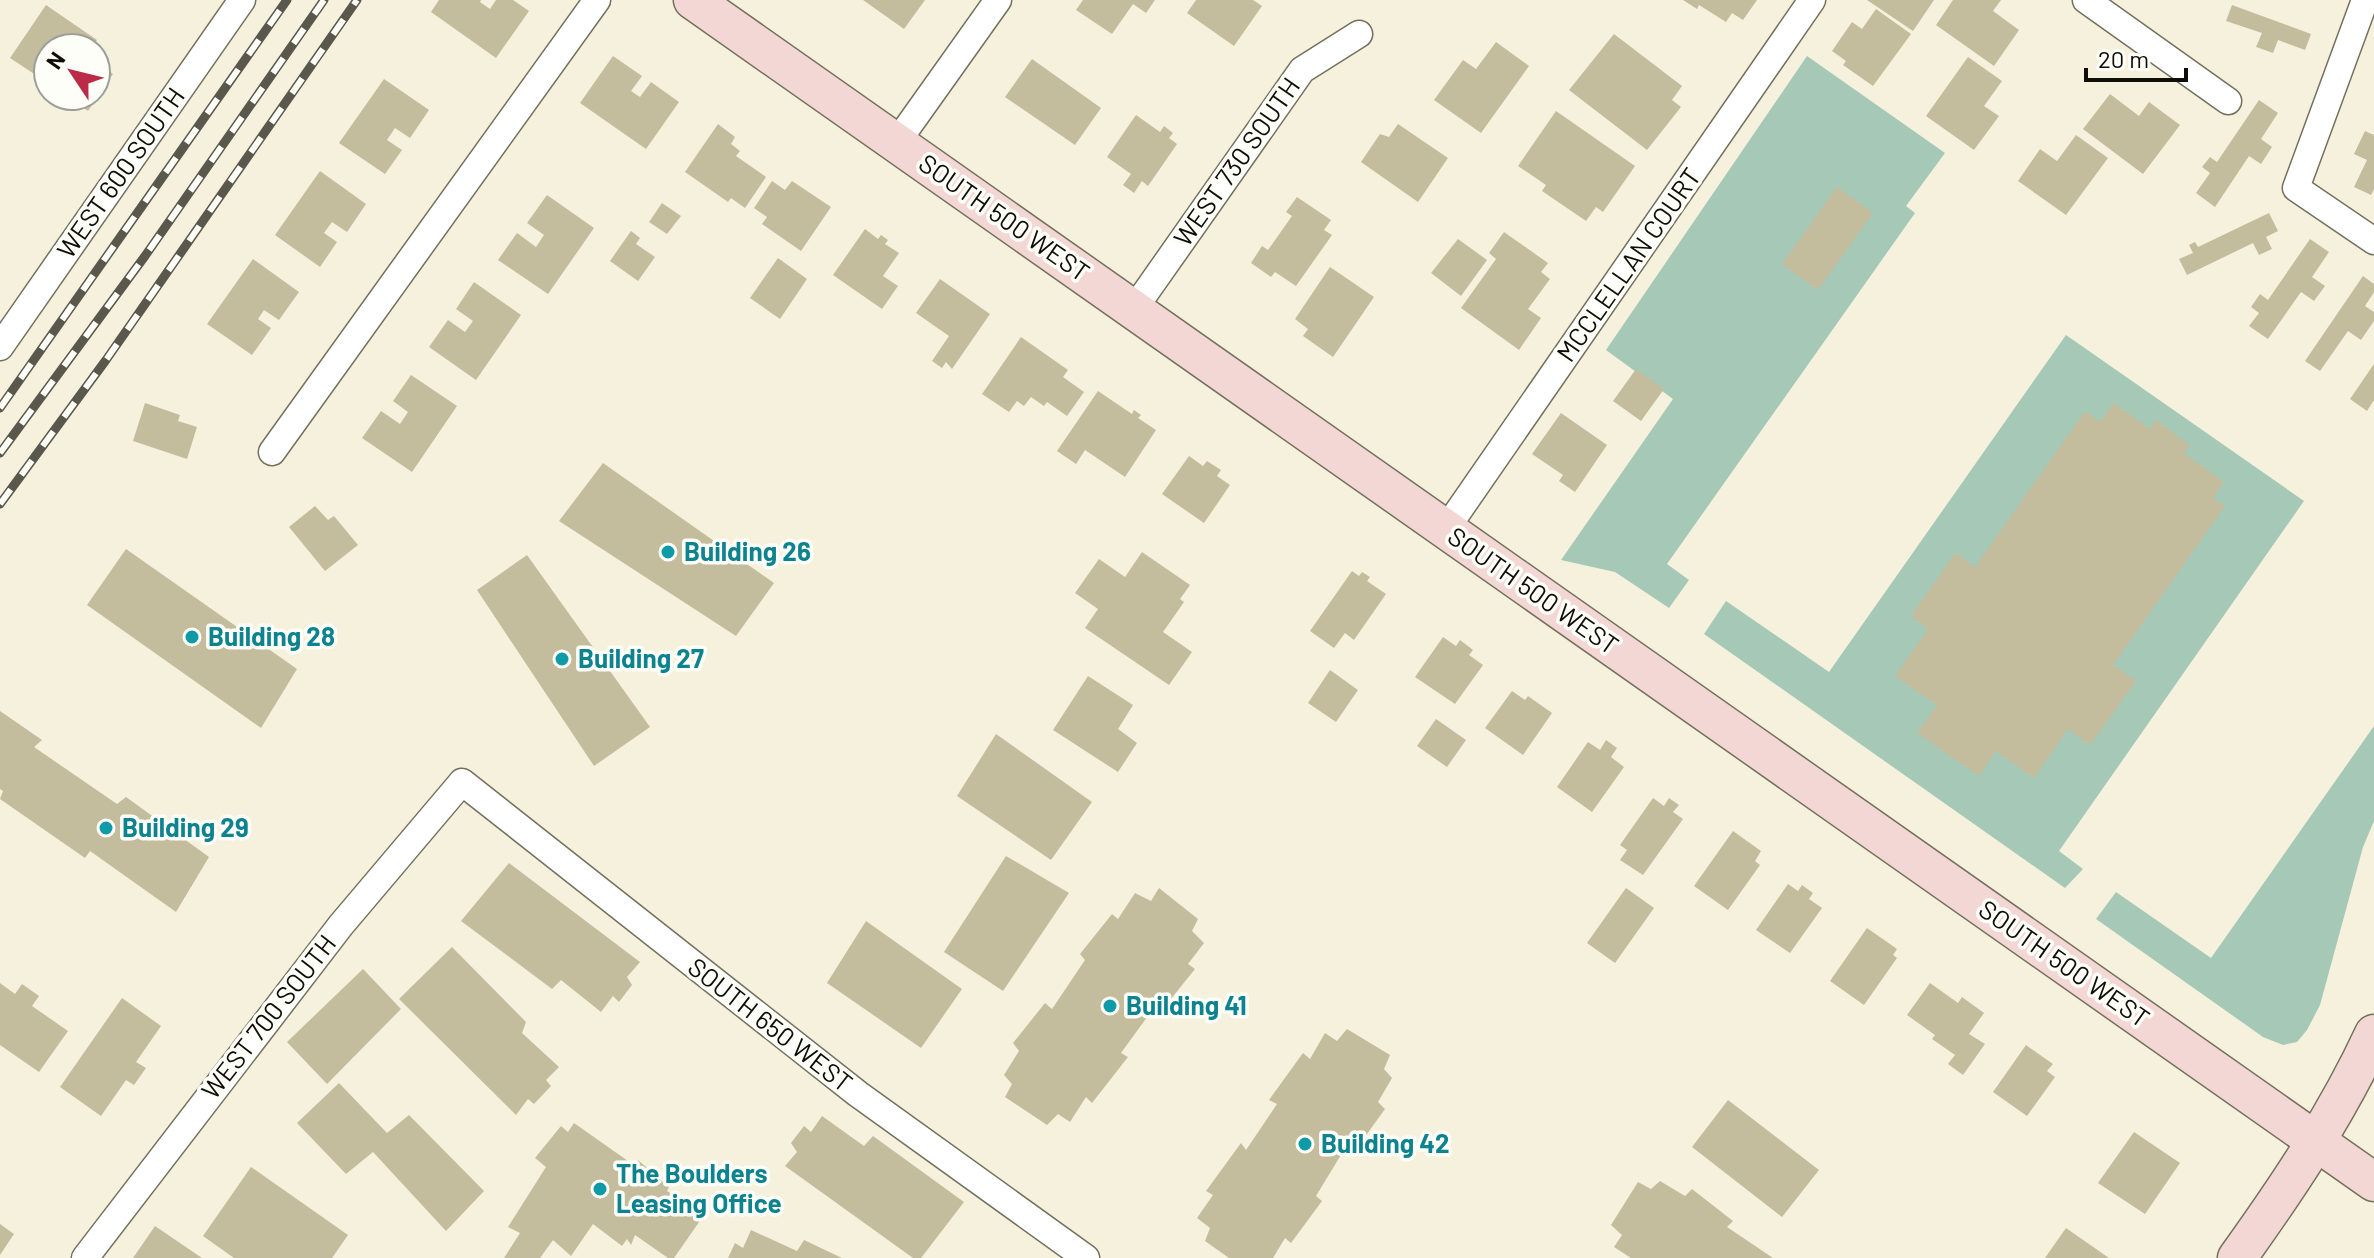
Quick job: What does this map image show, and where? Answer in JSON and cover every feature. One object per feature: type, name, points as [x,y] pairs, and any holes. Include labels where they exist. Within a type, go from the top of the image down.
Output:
[{"type":"main road","name":"SOUTH 500 WEST","points":[[693,0],[2374,1182]]},
{"type":"main road","points":[[2237,1258],[2316,1141],[2374,1034]]},
{"type":"street","name":"WEST 600 SOUTH","points":[[0,347],[242,0]]},
{"type":"street","points":[[272,452],[597,0]]},
{"type":"street","points":[[897,142],[998,0]]},
{"type":"street","name":"MCCLELLAN COURT","points":[[1446,529],[1812,0]]},
{"type":"street","points":[[2086,0],[2228,101]]},
{"type":"street","points":[[2365,0],[2296,188],[2374,241]]},
{"type":"street","name":"WEST 730 SOUTH","points":[[1134,309],[1302,70],[1359,34]]},
{"type":"street","name":"WEST 700 SOUTH","points":[[85,1258],[341,925],[462,782]]},
{"type":"street","name":"SOUTH 650 WEST","points":[[462,782],[846,1085],[1086,1258]]},
{"type":"green space","points":[[1807,56],[1945,153],[1906,206],[1915,213],[1667,564],[1689,580],[1669,608],[1615,572],[1561,560],[1673,399],[1606,350]]},
{"type":"green space","points":[[2066,335],[2304,501],[2059,851],[2083,869],[2065,888],[1704,634],[1726,601],[1829,672]]},
{"type":"green space","points":[[2374,726],[2374,821],[2363,847],[2320,1005],[2297,1042],[2283,1045],[2263,1037],[2096,919],[2116,892],[2211,958]]},
{"type":"building","points":[[439,0],[481,0],[490,9],[496,0],[513,0],[529,11],[496,58],[431,12]]},
{"type":"building","points":[[863,0],[925,0],[904,29]]},
{"type":"building","points":[[1083,0],[1155,0],[1146,13],[1133,4],[1112,34],[1076,10]]},
{"type":"building","points":[[1196,0],[1253,0],[1262,6],[1234,46],[1187,13]]},
{"type":"building","points":[[1683,0],[1757,0],[1743,20],[1732,13],[1726,22],[1699,5],[1697,9]]},
{"type":"building","points":[[1867,0],[1934,0],[1913,31]]},
{"type":"building","points":[[1953,0],[2001,0],[1993,11],[2019,30],[1994,66],[1936,25]]},
{"type":"building","points":[[46,5],[85,32],[32,32],[32,72],[10,58]]},
{"type":"building","points":[[2232,5],[2311,34],[2305,50],[2278,40],[2273,53],[2256,47],[2262,33],[2226,21]]},
{"type":"building","points":[[1876,9],[1911,34],[1873,86],[1843,65],[1846,61],[1832,51],[1852,22],[1862,29]]},
{"type":"building","points":[[1614,34],[1682,86],[1672,100],[1681,107],[1647,150],[1569,90]]},
{"type":"building","points":[[1496,42],[1529,66],[1481,133],[1434,100],[1463,60],[1476,69]]},
{"type":"building","points":[[613,56],[642,76],[631,91],[640,97],[651,82],[679,102],[646,149],[580,103]]},
{"type":"building","points":[[1968,57],[2002,81],[1984,106],[1999,116],[1974,150],[1926,116]]},
{"type":"building","points":[[1032,59],[1101,108],[1075,145],[1005,97]]},
{"type":"building","points":[[384,79],[429,110],[410,138],[395,128],[387,140],[402,150],[385,174],[339,143]]},
{"type":"building","points":[[2110,94],[2139,116],[2149,102],[2180,125],[2143,174],[2083,129]]},
{"type":"building","points":[[2259,100],[2278,113],[2261,139],[2272,147],[2261,164],[2249,156],[2215,207],[2196,193],[2210,173],[2202,167],[2210,157],[2217,162]]},
{"type":"building","points":[[1556,111],[1635,166],[1603,212],[1596,207],[1586,221],[1542,191],[1546,185],[1518,166]]},
{"type":"building","points":[[1136,115],[1160,132],[1164,126],[1173,133],[1169,138],[1177,144],[1148,186],[1142,181],[1134,193],[1123,185],[1131,174],[1107,157]]},
{"type":"building","points":[[718,124],[735,137],[731,144],[740,151],[736,156],[766,177],[745,208],[731,198],[728,202],[685,172]]},
{"type":"building","points":[[1398,124],[1448,158],[1418,202],[1361,162],[1380,134],[1389,137]]},
{"type":"building","points":[[2365,131],[2374,135],[2374,189],[2371,195],[2354,187],[2367,160],[2354,154]]},
{"type":"building","points":[[2076,135],[2108,158],[2066,215],[2018,181],[2040,149],[2057,161]]},
{"type":"building","points":[[320,171],[366,204],[347,232],[332,222],[324,233],[337,242],[320,267],[275,235]]},
{"type":"building","points":[[772,181],[785,190],[792,181],[831,207],[801,251],[762,224],[767,217],[754,208]]},
{"type":"building","points":[[1837,187],[1873,213],[1818,290],[1782,264]]},
{"type":"building","points":[[547,195],[594,228],[548,294],[498,260],[517,233],[536,247],[544,235],[527,223]]},
{"type":"building","points":[[1297,197],[1331,220],[1324,230],[1332,235],[1296,286],[1275,272],[1271,277],[1251,263],[1262,246],[1268,250],[1292,216],[1286,212]]},
{"type":"building","points":[[662,203],[681,216],[667,234],[649,222]]},
{"type":"building","points":[[2269,213],[2278,231],[2266,237],[2272,249],[2259,255],[2253,243],[2187,275],[2179,259],[2193,253],[2189,245],[2195,242],[2198,247]]},
{"type":"building","points":[[865,229],[878,239],[881,235],[888,240],[885,244],[899,253],[883,276],[898,286],[882,309],[833,275]]},
{"type":"building","points":[[631,231],[640,238],[636,244],[655,257],[638,281],[610,261]]},
{"type":"building","points":[[1504,232],[1548,263],[1541,272],[1550,279],[1528,309],[1541,318],[1519,350],[1461,308],[1496,259],[1489,253]]},
{"type":"building","points":[[1458,239],[1487,260],[1461,296],[1431,273]]},
{"type":"building","points":[[2310,239],[2329,252],[2312,277],[2325,286],[2314,301],[2301,292],[2268,339],[2249,326],[2259,313],[2251,307],[2260,294],[2268,300]]},
{"type":"building","points":[[778,258],[807,279],[780,319],[750,298]]},
{"type":"building","points":[[253,259],[299,292],[279,320],[264,310],[258,319],[271,328],[252,355],[207,324]]},
{"type":"building","points":[[1330,267],[1374,297],[1333,357],[1303,336],[1308,329],[1295,319]]},
{"type":"building","points":[[2363,276],[2374,284],[2374,292],[2365,306],[2374,312],[2374,321],[2361,340],[2348,331],[2320,371],[2305,361]]},
{"type":"building","points":[[940,279],[990,314],[952,369],[946,362],[942,368],[932,361],[949,336],[916,313]]},
{"type":"building","points":[[474,282],[521,315],[476,380],[429,347],[448,320],[465,332],[473,321],[456,309]]},
{"type":"building","points":[[1021,337],[1068,370],[1063,377],[1084,392],[1067,416],[1047,402],[1044,406],[1031,397],[1024,406],[1017,401],[1009,412],[982,394]]},
{"type":"building","points":[[2374,364],[2374,400],[2367,411],[2350,399]]},
{"type":"building","points":[[1636,369],[1664,389],[1641,421],[1613,401]]},
{"type":"building","points":[[411,375],[457,406],[412,472],[362,438],[381,411],[400,424],[408,412],[393,401]]},
{"type":"building","points":[[1098,391],[1132,414],[1134,410],[1141,415],[1138,418],[1156,430],[1125,477],[1085,450],[1076,464],[1057,451]]},
{"type":"building","points":[[145,403],[180,415],[178,421],[197,427],[187,459],[133,441]]},
{"type":"building","points":[[2114,403],[2150,429],[2156,420],[2190,445],[2184,453],[2224,482],[2213,498],[2225,506],[2113,665],[2136,681],[2090,745],[2068,729],[2034,778],[1996,751],[1979,776],[1917,733],[1937,705],[1895,676],[1928,629],[1911,616],[1955,553],[1975,567],[2085,411],[2100,422]]},
{"type":"building","points":[[1561,413],[1607,445],[1575,492],[1559,481],[1563,475],[1532,454]]},
{"type":"building","points":[[1189,456],[1203,466],[1207,461],[1221,470],[1217,476],[1230,485],[1204,523],[1162,494]]},
{"type":"building","name":"Building 26","points":[[603,463],[774,583],[736,636],[559,521]]},
{"type":"building","points":[[315,506],[328,520],[334,516],[358,545],[325,571],[289,527]]},
{"type":"building","name":"Building 28","points":[[126,549],[297,669],[261,728],[87,605]]},
{"type":"building","points":[[1142,552],[1190,585],[1180,599],[1184,602],[1163,632],[1192,652],[1169,685],[1085,628],[1098,609],[1075,593],[1099,559],[1125,577]]},
{"type":"building","name":"Building 27","points":[[527,555],[650,727],[594,766],[477,590]]},
{"type":"building","points":[[1352,571],[1359,576],[1362,572],[1370,577],[1367,581],[1386,594],[1354,640],[1345,633],[1334,648],[1310,631]]},
{"type":"building","points":[[1443,637],[1456,646],[1460,640],[1473,650],[1469,655],[1483,665],[1455,704],[1415,677]]},
{"type":"building","points":[[1330,670],[1358,690],[1336,722],[1308,703]]},
{"type":"building","points":[[1088,676],[1133,705],[1118,729],[1137,743],[1118,772],[1053,730]]},
{"type":"building","points":[[1512,691],[1525,700],[1528,696],[1552,713],[1523,755],[1485,728]]},
{"type":"building","name":"Building 29","points":[[0,711],[42,740],[34,747],[117,804],[126,797],[209,857],[176,912],[90,851],[85,858],[0,799],[3,791],[0,789]]},
{"type":"building","points":[[1436,719],[1466,740],[1447,767],[1417,746]]},
{"type":"building","points":[[996,734],[1092,802],[1051,860],[957,796]]},
{"type":"building","points":[[1606,740],[1617,748],[1611,757],[1624,767],[1592,812],[1557,787],[1588,742],[1600,750]]},
{"type":"building","points":[[1653,798],[1664,806],[1669,798],[1679,805],[1673,812],[1683,819],[1643,875],[1620,860],[1627,850],[1620,845]]},
{"type":"building","points":[[1733,831],[1761,851],[1755,861],[1760,865],[1728,910],[1694,886]]},
{"type":"building","points":[[1006,856],[1069,893],[1003,991],[944,952]]},
{"type":"building","points":[[509,863],[640,962],[627,977],[632,985],[619,1002],[613,996],[601,1012],[561,980],[552,989],[461,921]]},
{"type":"building","points":[[1788,884],[1798,891],[1802,885],[1813,893],[1809,899],[1822,908],[1790,953],[1756,930]]},
{"type":"building","name":"Building 41","points":[[1159,888],[1198,919],[1192,931],[1204,943],[1188,964],[1195,969],[1158,1015],[1153,1009],[1121,1053],[1128,1057],[1092,1103],[1086,1097],[1070,1122],[1058,1114],[1047,1125],[1005,1097],[1012,1084],[1004,1075],[1019,1051],[1013,1043],[1045,1003],[1052,1009],[1085,960],[1080,954],[1112,914],[1118,919],[1135,893],[1151,901]]},
{"type":"building","points":[[1626,888],[1654,908],[1615,963],[1587,943]]},
{"type":"building","points":[[866,921],[962,989],[921,1048],[827,983]]},
{"type":"building","points":[[1867,928],[1897,949],[1893,955],[1897,958],[1864,1005],[1830,981]]},
{"type":"building","points":[[452,947],[526,1022],[522,1033],[559,1067],[546,1080],[551,1086],[534,1104],[528,1099],[516,1115],[399,999]]},
{"type":"building","points":[[363,969],[401,1009],[327,1084],[287,1042]]},
{"type":"building","points":[[0,983],[15,994],[22,984],[39,996],[32,1006],[68,1031],[39,1072],[0,1045]]},
{"type":"building","points":[[1930,983],[1958,1003],[1962,997],[1984,1013],[1969,1034],[1985,1044],[1963,1075],[1948,1064],[1955,1055],[1932,1039],[1935,1035],[1907,1015]]},
{"type":"building","points":[[122,998],[161,1026],[136,1062],[146,1068],[134,1085],[126,1080],[101,1116],[60,1087]]},
{"type":"building","name":"Building 42","points":[[1347,1029],[1390,1055],[1384,1069],[1392,1078],[1378,1102],[1385,1109],[1354,1152],[1347,1145],[1316,1196],[1322,1201],[1291,1243],[1285,1238],[1273,1258],[1229,1258],[1205,1241],[1210,1228],[1197,1218],[1213,1195],[1206,1191],[1241,1143],[1246,1150],[1277,1104],[1269,1100],[1303,1053],[1310,1059],[1325,1033],[1337,1041]]},
{"type":"building","points":[[2026,1045],[2053,1064],[2047,1071],[2055,1077],[2027,1116],[1993,1092]]},
{"type":"building","points":[[339,1083],[387,1133],[409,1115],[484,1191],[446,1231],[373,1152],[346,1174],[297,1123]]},
{"type":"building","points":[[1728,1100],[1819,1170],[1782,1217],[1692,1147]]},
{"type":"building","points":[[822,1116],[864,1146],[873,1136],[964,1202],[921,1258],[913,1258],[785,1166],[797,1152],[791,1143],[804,1126],[811,1132]]},
{"type":"building","name":"The Boulders Leasing Office","points":[[574,1123],[628,1161],[621,1169],[629,1174],[638,1160],[669,1187],[667,1191],[704,1215],[674,1258],[668,1258],[635,1235],[631,1245],[627,1239],[622,1246],[593,1224],[571,1256],[553,1240],[540,1258],[504,1258],[520,1233],[508,1227],[546,1167],[535,1158],[561,1126],[568,1132]]},
{"type":"building","points":[[2134,1132],[2180,1163],[2145,1214],[2098,1183]]},
{"type":"building","points":[[251,1167],[348,1235],[332,1258],[234,1258],[203,1236]]},
{"type":"building","points":[[1660,1181],[1685,1196],[1692,1189],[1733,1221],[1727,1227],[1773,1258],[1631,1258],[1614,1247],[1622,1235],[1611,1225],[1638,1182],[1651,1189]]},
{"type":"building","points":[[0,1224],[14,1234],[0,1255]]},
{"type":"building","points":[[155,1226],[202,1258],[133,1258]]},
{"type":"building","points":[[2066,1228],[2109,1258],[2045,1258]]},
{"type":"building","points":[[751,1230],[797,1251],[804,1240],[842,1258],[728,1258],[735,1243],[743,1248]]},
{"type":"railway","points":[[0,408],[287,0]]},
{"type":"railway","points":[[0,453],[145,256],[324,0]]},
{"type":"railway","points":[[0,504],[106,360],[357,0]]},
{"type":"place","name":"Building 26","points":[[668,552]]},
{"type":"place","name":"Building 28","points":[[192,637]]},
{"type":"place","name":"Building 27","points":[[562,659]]},
{"type":"place","name":"Building 29","points":[[106,828]]},
{"type":"place","name":"Building 41","points":[[1110,1006]]},
{"type":"place","name":"Building 42","points":[[1305,1144]]},
{"type":"place","name":"The Boulders Leasing Office","points":[[600,1189]]}]
